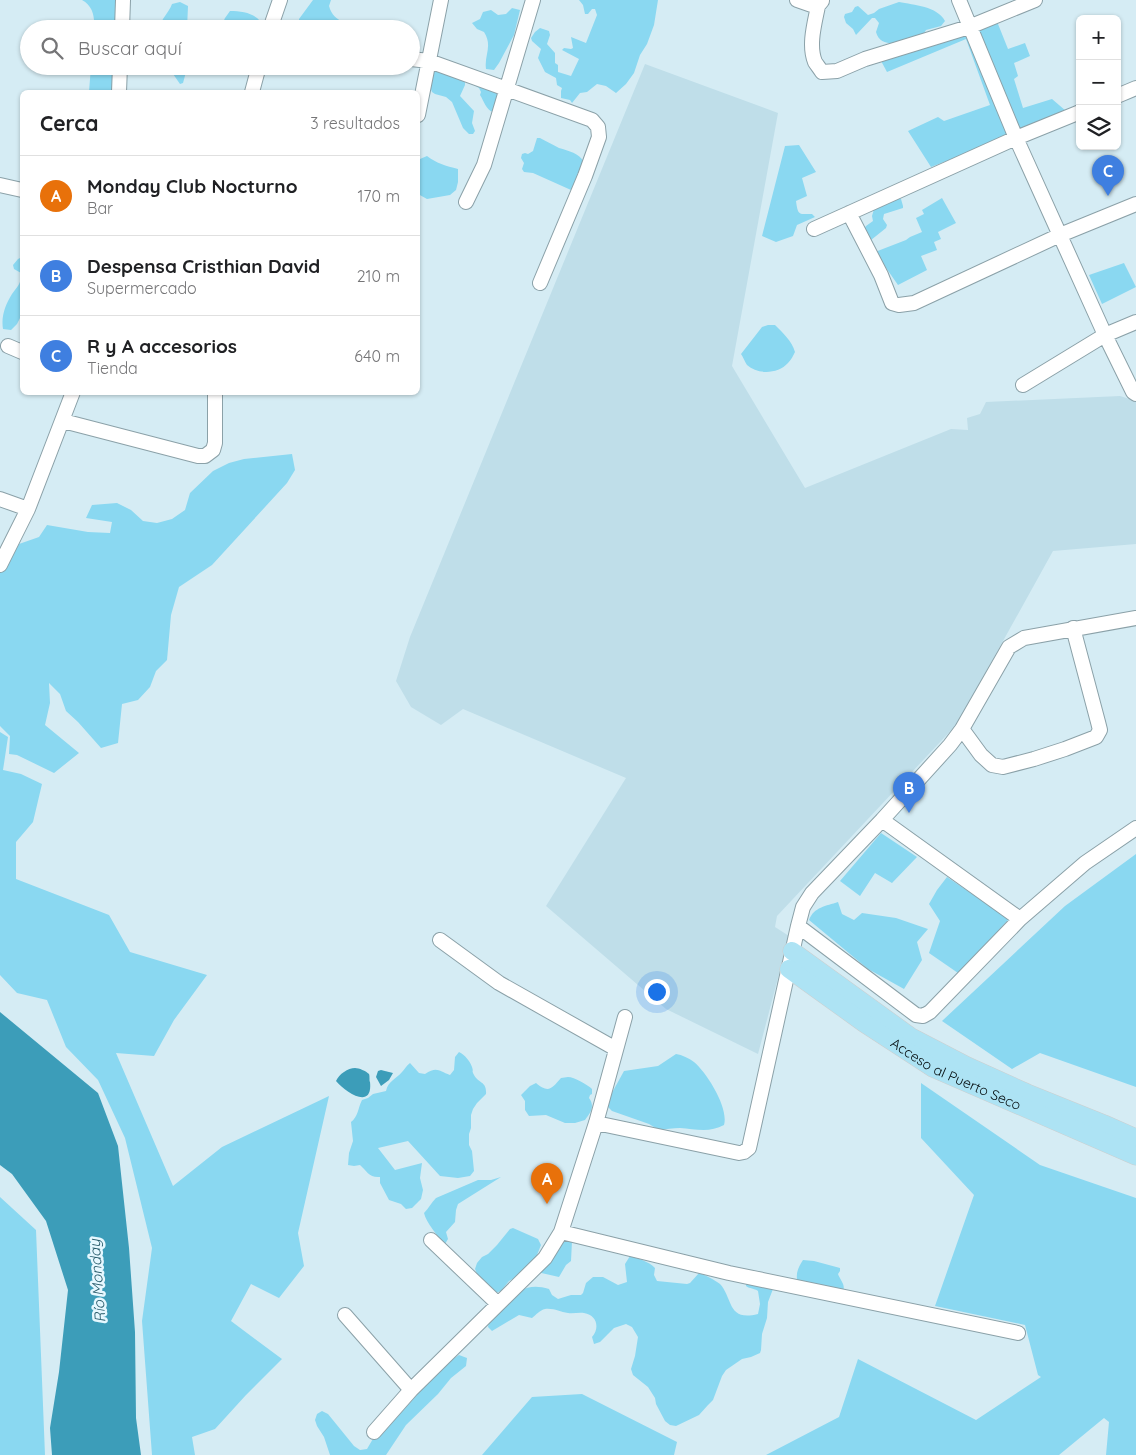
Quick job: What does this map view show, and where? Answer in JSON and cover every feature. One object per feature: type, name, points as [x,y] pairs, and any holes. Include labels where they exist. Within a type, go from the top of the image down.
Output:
[{"type":"main road","name":"Acceso al Puerto Seco","points":[[792,950],[912,1037],[967,1066],[1136,1138]]},
{"type":"main road","name":"Acceso al Puerto Seco","points":[[789,969],[864,1023],[933,1068],[1136,1156]]},
{"type":"street","points":[[122,20],[123,0]]},
{"type":"street","points":[[273,20],[280,0]]},
{"type":"street","points":[[420,105],[440,0]]},
{"type":"street","points":[[466,202],[484,165],[532,0]]},
{"type":"street","points":[[797,0],[817,7],[820,3]]},
{"type":"street","points":[[959,0],[1016,138],[1105,335],[1133,392],[1136,394]]},
{"type":"street","points":[[820,3],[813,32],[813,52],[815,62],[822,72],[838,71],[866,60],[969,27],[1035,0]]},
{"type":"street","points":[[420,60],[429,61],[592,120],[598,127],[599,137],[585,176],[540,283]]},
{"type":"street","points":[[118,90],[119,75]]},
{"type":"street","points":[[253,90],[257,75]]},
{"type":"street","points":[[1121,94],[1136,88]]},
{"type":"street","points":[[814,229],[1016,138],[1076,114]]},
{"type":"street","points":[[0,185],[20,190]]},
{"type":"street","points":[[849,213],[881,275],[892,303],[899,306],[914,303],[1060,235],[1136,204]]},
{"type":"street","points":[[1023,385],[1105,335],[1136,322]]},
{"type":"street","points":[[8,346],[20,351]]},
{"type":"street","points":[[0,565],[28,509],[72,395]]},
{"type":"street","points":[[62,421],[205,456],[213,450],[215,395]]},
{"type":"street","points":[[0,499],[28,509]]},
{"type":"street","points":[[596,1123],[744,1152],[748,1148],[798,926],[803,907],[812,893],[882,820],[950,744],[962,729],[1009,648],[1024,638],[1136,618]]},
{"type":"street","points":[[962,729],[981,755],[992,765],[1003,767],[1065,749],[1096,736],[1100,730],[1073,628]]},
{"type":"street","points":[[882,820],[1020,919]]},
{"type":"street","points":[[798,926],[916,1015],[923,1016],[930,1012],[1020,919],[1084,863],[1136,828]]},
{"type":"street","points":[[440,940],[499,983],[616,1049]]},
{"type":"street","points":[[374,1432],[411,1390],[545,1258],[561,1232],[596,1123],[626,1017]]},
{"type":"street","points":[[561,1232],[729,1273],[1018,1332]]},
{"type":"street","points":[[430,1240],[498,1304]]},
{"type":"street","points":[[345,1315],[411,1390]]},
{"type":"shaded area","points":[[82,0],[116,0],[116,20],[94,20],[89,5]]},
{"type":"shaded area","points":[[313,0],[331,0],[329,6],[331,12],[339,20],[299,20]]},
{"type":"shaded area","points":[[579,0],[658,0],[654,25],[647,44],[640,55],[634,73],[626,84],[616,93],[606,86],[597,84],[587,92],[580,93],[572,103],[570,100],[561,98],[562,88],[557,85],[556,78],[545,72],[538,58],[541,49],[531,38],[540,28],[549,31],[550,35],[547,44],[555,53],[555,63],[558,65],[558,72],[571,76],[579,59],[562,50],[564,48],[573,48],[571,37],[586,43],[597,15],[595,9],[585,14],[583,5]]},
{"type":"shaded area","points":[[180,2],[188,6],[187,20],[162,20],[172,4]]},
{"type":"shaded area","points":[[899,2],[931,9],[937,12],[945,21],[941,26],[926,30],[921,38],[889,43],[879,38],[876,32],[879,23],[875,18],[872,18],[856,35],[853,29],[846,23],[844,17],[845,14],[852,12],[858,6],[868,15]]},
{"type":"shaded area","points":[[512,8],[520,10],[514,35],[494,70],[486,69],[487,37],[484,32],[477,29],[472,23],[480,19],[483,12],[491,10],[498,15],[506,14]]},
{"type":"shaded area","points":[[230,11],[251,14],[259,20],[224,20]]},
{"type":"shaded area","points":[[996,19],[1008,49],[1025,43],[1030,56],[1014,63],[1018,76],[1014,79],[1023,108],[1052,99],[1066,111],[1014,132],[970,29]]},
{"type":"shaded area","points":[[964,30],[1008,137],[931,167],[908,131],[938,117],[944,121],[990,105],[966,39],[887,72],[880,59]]},
{"type":"shaded area","points":[[645,64],[778,113],[732,366],[805,488],[951,429],[968,430],[967,418],[980,414],[986,402],[1120,396],[1136,401],[1136,544],[1053,551],[957,724],[777,916],[775,927],[789,936],[758,1054],[666,1009],[546,906],[626,778],[463,709],[441,725],[411,707],[396,681],[410,637]]},
{"type":"shaded area","points":[[445,71],[465,78],[465,85],[460,96],[474,111],[472,123],[475,131],[473,134],[469,134],[463,128],[452,102],[446,97],[432,92],[429,84],[432,73]]},
{"type":"shaded area","points":[[90,75],[116,75],[117,90],[89,90]]},
{"type":"shaded area","points":[[174,75],[185,75],[183,83],[180,84]]},
{"type":"shaded area","points":[[473,81],[501,90],[497,106],[493,112],[487,107],[480,95],[479,88],[472,84]]},
{"type":"shaded area","points":[[537,138],[579,156],[584,162],[571,190],[533,173],[524,172],[522,169],[524,163],[521,158],[522,154],[528,154],[533,151]]},
{"type":"shaded area","points":[[799,145],[816,172],[802,178],[807,196],[796,201],[797,206],[800,213],[812,214],[815,217],[797,225],[793,236],[776,242],[762,236],[785,146]]},
{"type":"shaded area","points":[[427,156],[441,164],[458,169],[456,190],[450,195],[427,199],[420,195],[420,159]]},
{"type":"shaded area","points":[[899,198],[903,208],[884,214],[883,219],[887,225],[886,228],[871,240],[868,239],[863,231],[873,221],[874,209]]},
{"type":"shaded area","points":[[942,198],[956,223],[938,232],[941,239],[934,242],[937,250],[921,256],[927,270],[898,285],[875,252],[922,232],[916,218],[924,214],[922,210]]},
{"type":"shaded area","points":[[20,258],[20,272],[14,269],[13,265]]},
{"type":"shaded area","points":[[1124,263],[1136,287],[1102,304],[1089,275]]},
{"type":"shaded area","points":[[20,282],[20,318],[11,330],[3,329],[3,316],[6,307]]},
{"type":"shaded area","points":[[775,325],[781,331],[795,352],[784,367],[774,371],[762,372],[747,365],[741,354],[762,327]]},
{"type":"shaded area","points":[[292,454],[295,470],[287,483],[212,565],[179,587],[171,615],[167,660],[156,671],[150,687],[138,700],[122,704],[118,743],[101,748],[66,711],[60,694],[49,683],[50,703],[45,725],[79,753],[54,773],[17,755],[9,754],[10,736],[0,726],[0,569],[12,556],[19,544],[39,537],[47,525],[88,532],[110,533],[112,522],[86,518],[92,505],[117,503],[131,510],[143,521],[157,523],[172,519],[185,510],[190,493],[213,471],[229,463],[244,459]]},
{"type":"shaded area","points":[[0,732],[8,737],[3,770],[21,774],[42,784],[33,822],[16,842],[16,879],[109,915],[130,952],[207,975],[174,1020],[154,1056],[116,1053],[173,1186],[222,1147],[329,1096],[298,1233],[304,1266],[279,1298],[251,1284],[231,1321],[282,1359],[215,1429],[192,1437],[195,1455],[152,1455],[142,1321],[152,1248],[125,1138],[98,1080],[66,1047],[47,1000],[17,993],[0,975]]},
{"type":"shaded area","points":[[881,833],[917,857],[892,883],[875,873],[860,896],[840,881]]},
{"type":"shaded area","points":[[1136,854],[1136,1087],[1040,1053],[1012,1069],[942,1021],[1065,906]]},
{"type":"shaded area","points":[[947,877],[1009,919],[958,973],[929,953],[940,921],[929,904]]},
{"type":"shaded area","points":[[838,902],[842,914],[854,920],[862,913],[896,918],[928,929],[917,942],[922,960],[904,989],[868,969],[809,920],[817,910]]},
{"type":"shaded area","points":[[459,1052],[469,1060],[474,1075],[484,1085],[486,1090],[486,1094],[477,1103],[471,1115],[469,1145],[472,1151],[474,1171],[470,1176],[458,1178],[440,1176],[408,1141],[378,1148],[395,1170],[422,1163],[420,1178],[423,1190],[421,1199],[412,1208],[406,1209],[401,1204],[389,1200],[380,1183],[380,1177],[371,1175],[360,1165],[348,1165],[353,1141],[351,1122],[357,1115],[362,1100],[373,1094],[386,1091],[390,1082],[410,1063],[419,1073],[425,1074],[435,1070],[450,1075],[454,1070],[455,1057]]},
{"type":"shaded area","points":[[676,1054],[694,1062],[711,1082],[720,1100],[725,1118],[724,1125],[708,1130],[672,1128],[659,1130],[649,1124],[612,1111],[607,1106],[608,1100],[624,1071],[658,1066]]},
{"type":"shaded area","points":[[561,1078],[574,1078],[592,1089],[592,1094],[589,1098],[592,1109],[585,1120],[565,1123],[546,1115],[529,1116],[525,1110],[525,1101],[521,1095],[530,1086],[536,1083],[547,1089],[555,1085]]},
{"type":"shaded area","points":[[921,1083],[1040,1165],[1136,1198],[1136,1455],[1106,1455],[1109,1422],[1104,1418],[1059,1455],[766,1455],[839,1417],[858,1359],[976,1420],[1041,1377],[1038,1375],[1025,1325],[935,1306],[974,1195],[921,1138]]},
{"type":"shaded area","points":[[501,1177],[458,1204],[455,1222],[446,1232],[448,1239],[445,1244],[430,1225],[424,1213],[434,1200],[478,1180],[491,1180]]},
{"type":"shaded area","points":[[0,1197],[36,1230],[45,1455],[0,1455]]},
{"type":"shaded area","points":[[513,1228],[538,1239],[541,1245],[535,1260],[520,1275],[509,1281],[501,1291],[495,1293],[480,1281],[475,1269],[482,1257],[488,1254]]},
{"type":"shaded area","points":[[561,1239],[572,1241],[571,1261],[566,1265],[559,1277],[537,1272]]},
{"type":"shaded area","points":[[630,1256],[646,1262],[655,1268],[654,1275],[657,1281],[687,1284],[699,1273],[710,1278],[720,1284],[732,1307],[741,1315],[758,1314],[760,1304],[758,1291],[746,1286],[746,1283],[773,1289],[768,1302],[760,1353],[742,1359],[726,1370],[713,1400],[699,1415],[676,1426],[670,1425],[665,1421],[648,1387],[633,1375],[631,1369],[638,1337],[632,1327],[626,1324],[614,1328],[600,1342],[594,1344],[592,1337],[596,1330],[596,1322],[592,1316],[584,1313],[545,1309],[532,1318],[519,1315],[492,1331],[488,1327],[489,1321],[508,1300],[515,1294],[530,1287],[549,1289],[552,1295],[558,1299],[571,1295],[581,1295],[586,1283],[593,1277],[603,1277],[618,1285],[627,1282],[625,1264]]},
{"type":"shaded area","points":[[803,1260],[840,1268],[838,1274],[843,1285],[842,1292],[799,1281],[797,1279],[797,1271]]},
{"type":"shaded area","points":[[459,1355],[467,1358],[466,1366],[451,1378],[438,1394],[406,1425],[386,1455],[330,1455],[324,1437],[315,1420],[317,1414],[322,1411],[328,1414],[354,1446],[360,1450],[367,1449],[374,1437],[385,1431],[425,1386]]},
{"type":"shaded area","points":[[582,1394],[677,1442],[674,1455],[482,1455],[532,1397]]},
{"type":"water","name":"Río Monday","points":[[0,1012],[98,1093],[118,1146],[129,1248],[135,1332],[136,1418],[141,1455],[52,1455],[50,1428],[59,1372],[68,1290],[46,1221],[12,1174],[0,1165]]},
{"type":"water","points":[[355,1068],[369,1075],[370,1090],[363,1097],[352,1094],[336,1081],[344,1072]]},
{"type":"water","points":[[378,1071],[393,1073],[389,1080],[381,1086],[376,1077]]},
{"type":"place","name":"R y A accesorios","points":[[1108,196]]},
{"type":"place","name":"Despensa Cristhian David","points":[[909,813]]},
{"type":"place","name":"Monday Club Nocturno","points":[[547,1204]]}]
